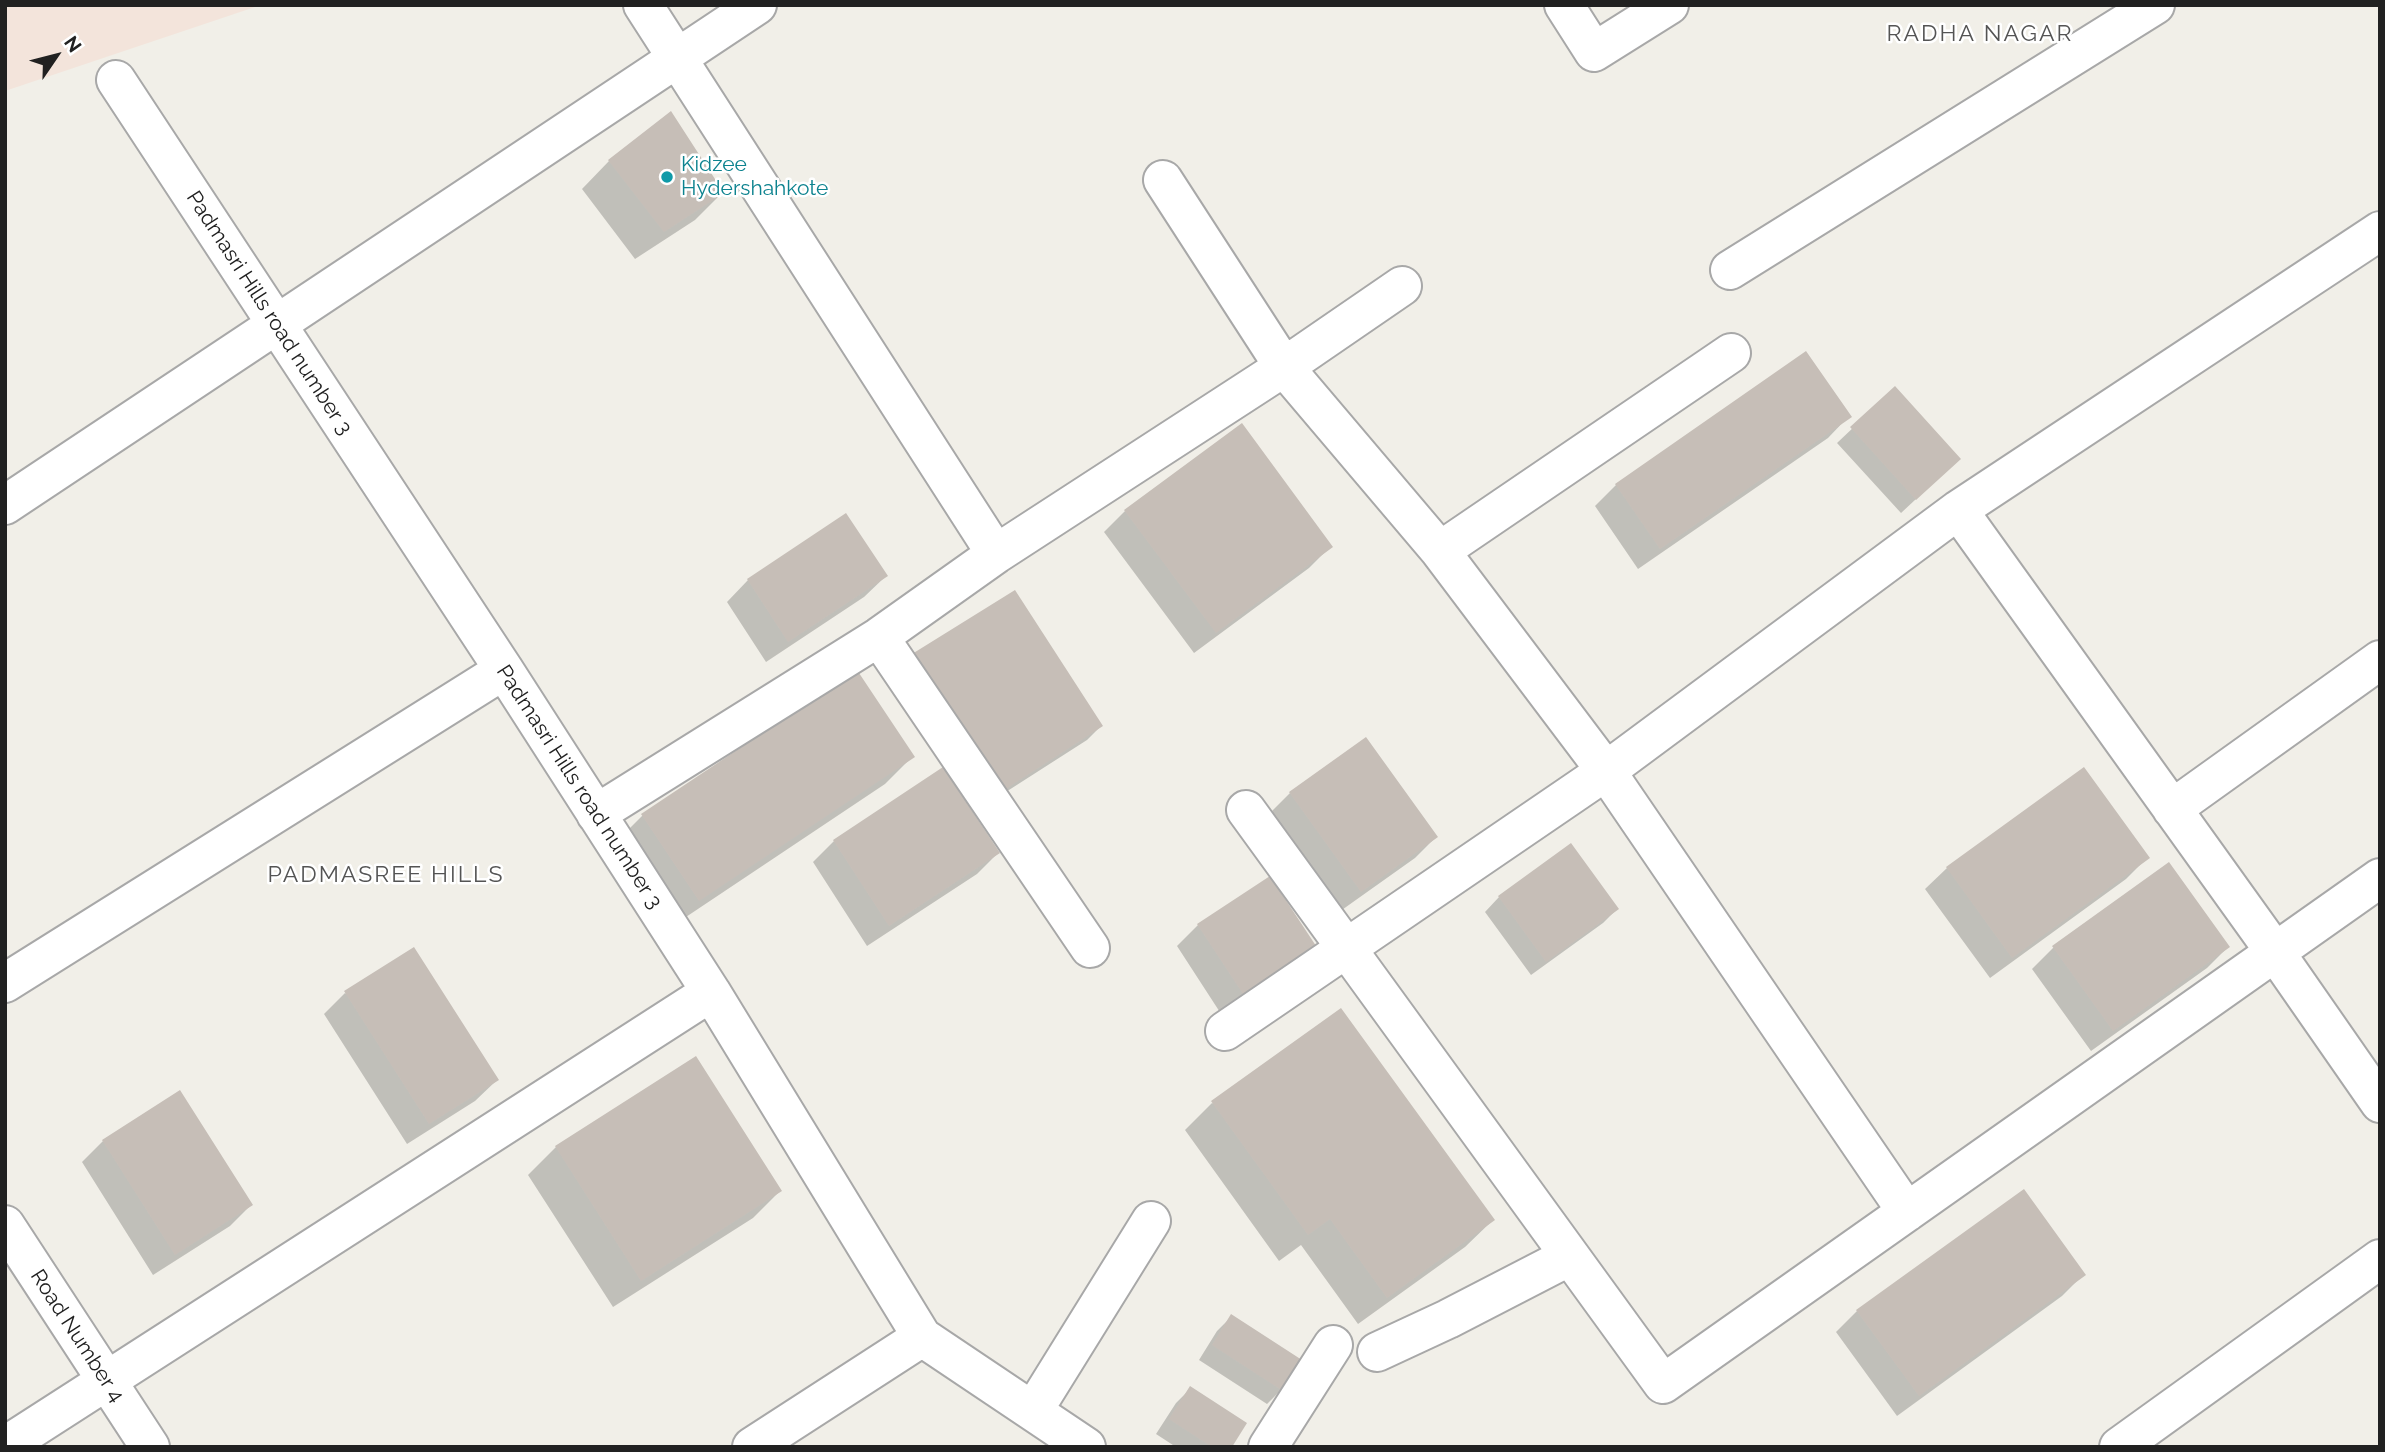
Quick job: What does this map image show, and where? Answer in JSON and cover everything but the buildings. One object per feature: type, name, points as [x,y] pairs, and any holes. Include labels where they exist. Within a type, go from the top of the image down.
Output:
[{"type":"street","points":[[643,5],[996,554]]},
{"type":"street","points":[[5,505],[757,5]]},
{"type":"street","points":[[1564,5],[1594,52],[1669,5]]},
{"type":"street","points":[[1730,270],[2154,5]]},
{"type":"street","name":"Padmasri Hills road number 3","points":[[116,80],[504,670],[711,992],[922,1337],[1086,1447]]},
{"type":"street","points":[[1163,180],[1284,367],[1440,551],[1606,771],[1907,1212]]},
{"type":"street","points":[[1225,1031],[1606,771],[1958,510],[2380,231]]},
{"type":"street","points":[[596,814],[879,637],[996,554],[1284,367],[1402,286]]},
{"type":"street","points":[[1440,551],[1731,353]]},
{"type":"street","points":[[1958,510],[2380,1103]]},
{"type":"street","points":[[879,637],[1090,948]]},
{"type":"street","points":[[2172,809],[2380,660]]},
{"type":"street","points":[[5,983],[504,670]]},
{"type":"street","points":[[1246,810],[1663,1384],[2380,878]]},
{"type":"street","points":[[5,1446],[711,992]]},
{"type":"street","points":[[1033,1411],[1151,1221]]},
{"type":"street","name":"Road Number 4","points":[[5,1225],[150,1447]]},
{"type":"street","points":[[1377,1352],[1570,1256]]},
{"type":"street","points":[[2119,1447],[2380,1259]]},
{"type":"street","points":[[752,1447],[922,1337]]},
{"type":"street","points":[[1268,1447],[1333,1345]]},
{"type":"shaded area","points":[[5,5],[261,5],[5,91]]},
{"type":"place","name":"Kidzee Hydershahkote","points":[[667,177]]},
{"type":"district","name":"RADHA NAGAR","points":[[1980,34]]},
{"type":"district","name":"PADMASREE HILLS","points":[[386,875]]}]
